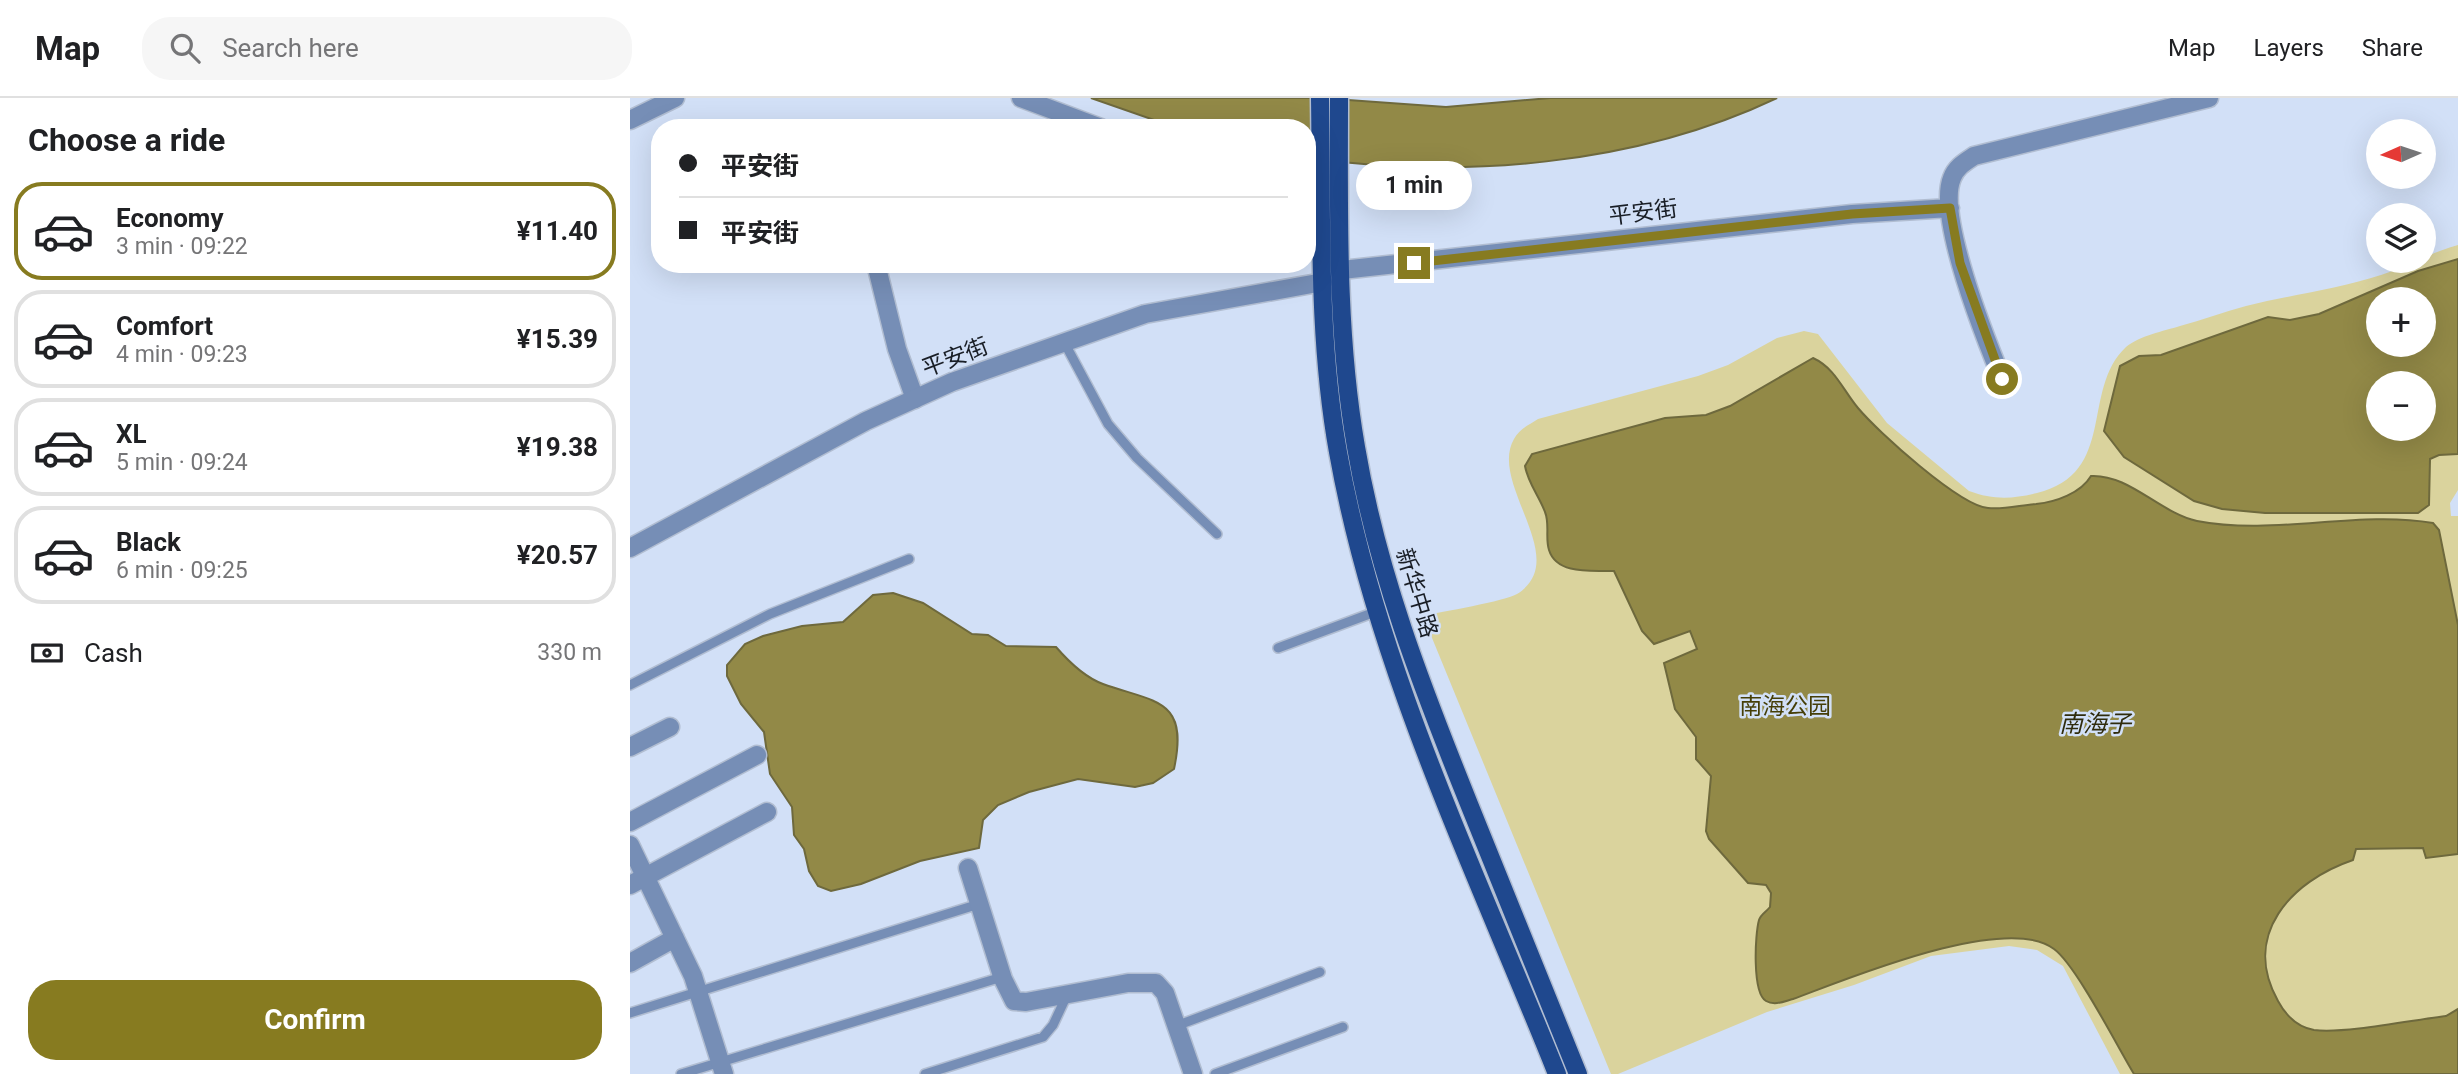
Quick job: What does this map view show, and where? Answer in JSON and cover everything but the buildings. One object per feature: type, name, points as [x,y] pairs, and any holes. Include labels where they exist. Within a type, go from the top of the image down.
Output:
[{"type":"main road","name":"新华中路","points":[[1320,98],[1324,346],[1338,451],[1375,612],[1405,698],[1557,1074]]},
{"type":"main road","name":"新华中路","points":[[1339,98],[1322,184],[1342,270],[1343,344],[1356,447],[1394,609],[1423,690],[1578,1074]]},
{"type":"street","points":[[630,120],[675,98]]},
{"type":"street","points":[[1021,98],[1077,119]]},
{"type":"street","points":[[2002,379],[1960,263],[1950,208],[1951,179],[1959,166],[1974,156],[2209,98]]},
{"type":"street","name":"平安街","points":[[1342,270],[1852,214],[1950,208]]},
{"type":"street","points":[[878,273],[897,349],[915,400]]},
{"type":"street","name":"平安街","points":[[630,548],[866,421],[952,382],[1115,323],[1181,306],[1323,282]]},
{"type":"street","points":[[630,747],[670,727]]},
{"type":"street","points":[[630,822],[757,755]]},
{"type":"street","points":[[638,881],[767,813]]},
{"type":"street","points":[[630,845],[638,881],[675,938],[698,992],[722,1068]]},
{"type":"street","points":[[968,869],[1002,977],[1014,1001],[1026,1002],[1128,983],[1156,983],[1165,993],[1191,1073]]},
{"type":"street","points":[[630,963],[675,938]]},
{"type":"lane","points":[[1064,342],[1088,393],[1108,424],[1137,458],[1217,534]]},
{"type":"lane","points":[[630,685],[770,614],[909,559]]},
{"type":"lane","points":[[1278,648],[1375,612]]},
{"type":"lane","points":[[630,1013],[979,904]]},
{"type":"lane","points":[[1176,1026],[1320,972]]},
{"type":"lane","points":[[681,1074],[722,1068],[1002,977]]},
{"type":"lane","points":[[925,1074],[1043,1037],[1053,1025],[1067,995]]},
{"type":"lane","points":[[1215,1074],[1343,1027]]},
{"type":"green space","name":"南海子","points":[[2458,245],[2458,490],[2450,503],[2451,516],[2458,516],[2458,1074],[2120,1074],[2063,966],[2037,950],[2009,946],[1931,956],[1854,985],[1767,1012],[1618,1074],[1611,1074],[1423,616],[1510,597],[1517,594],[1532,579],[1536,561],[1534,541],[1511,477],[1509,457],[1519,432],[1538,419],[1698,376],[1728,365],[1777,338],[1804,331],[1818,334],[1887,423],[1969,491],[1995,497],[2028,495],[2062,483],[2079,468],[2089,449],[2104,385],[2112,365],[2131,343],[2152,334],[2246,306],[2386,273],[2436,273],[2436,253]]},
{"type":"water","points":[[1091,98],[1320,98],[1446,107],[1550,98],[1777,98],[1722,121],[1665,139],[1606,152],[1486,166],[1426,167],[1316,159],[1316,119],[1151,119]]},
{"type":"water","points":[[2458,259],[2458,454],[2439,455],[2430,459],[2429,505],[2418,513],[2265,513],[2222,509],[2194,501],[2124,457],[2104,431],[2120,366],[2139,356],[2161,355],[2268,317],[2290,320],[2319,314],[2366,294],[2366,357],[2436,357],[2436,287],[2381,287],[2413,273],[2436,273],[2436,266]]},
{"type":"water","name":"南海子","points":[[1813,358],[1833,373],[1858,408],[1901,450],[1959,495],[1988,508],[2060,499],[2081,487],[2091,476],[2118,481],[2183,517],[2226,525],[2285,525],[2375,519],[2433,523],[2439,530],[2458,625],[2458,854],[2426,858],[2423,848],[2356,849],[2353,860],[2330,869],[2292,896],[2278,914],[2269,933],[2265,954],[2268,977],[2284,1011],[2302,1026],[2314,1030],[2379,1026],[2446,1016],[2458,1009],[2458,1074],[2134,1074],[2073,971],[2054,949],[2031,940],[2000,939],[1964,944],[1886,965],[1787,1001],[1766,1001],[1758,987],[1756,937],[1759,920],[1770,907],[1771,893],[1766,885],[1748,883],[1709,839],[1706,831],[1711,776],[1696,759],[1696,737],[1675,709],[1664,663],[1697,649],[1690,631],[1654,644],[1642,631],[1614,571],[1577,570],[1560,564],[1553,558],[1548,545],[1543,506],[1525,466],[1532,454],[1665,418],[1706,415],[1730,406]]},
{"type":"water","points":[[893,593],[923,603],[972,634],[988,635],[1006,646],[1056,647],[1089,677],[1164,707],[1177,728],[1174,769],[1153,783],[1135,787],[1078,779],[1029,792],[998,805],[983,820],[979,848],[920,861],[861,884],[831,891],[818,886],[809,871],[804,849],[794,835],[792,807],[770,774],[764,732],[741,704],[727,676],[727,665],[745,644],[763,636],[802,626],[843,622],[873,595]]},
{"type":"route","points":[[1414,263],[1852,214],[1950,208],[1960,263],[1980,326],[2002,379]]},
{"type":"park label","name":"南海公园","points":[[1785,706]]}]
